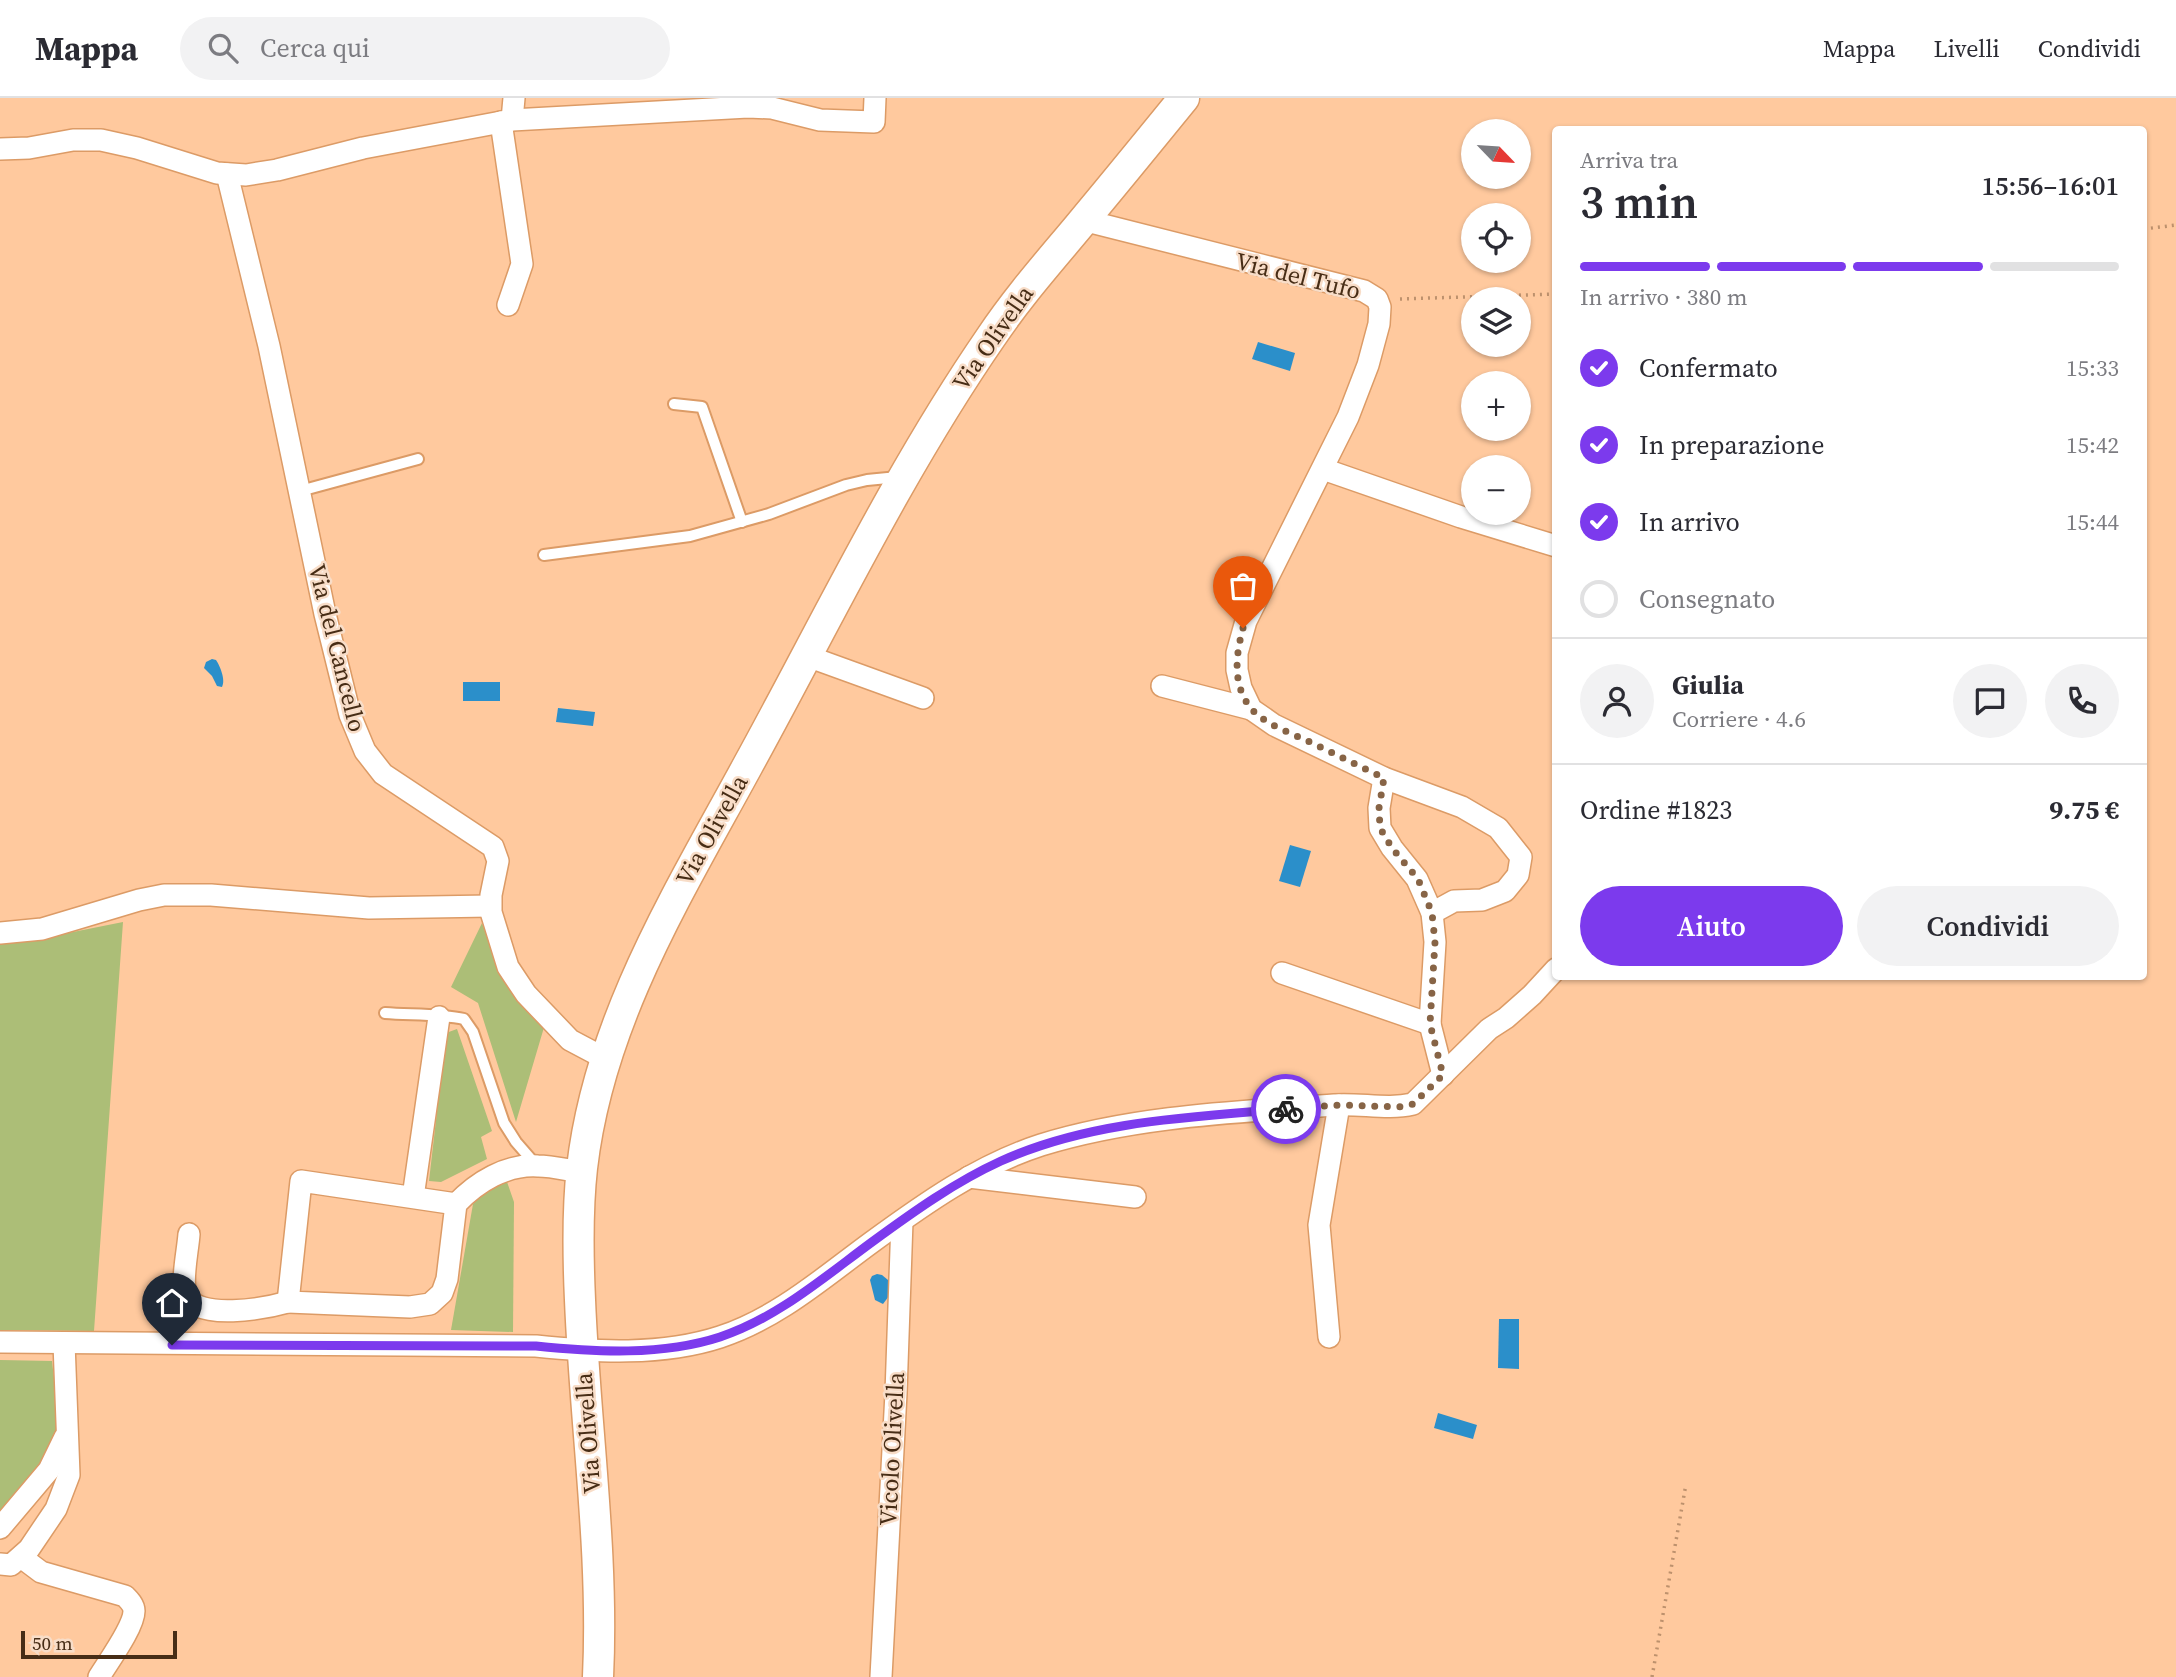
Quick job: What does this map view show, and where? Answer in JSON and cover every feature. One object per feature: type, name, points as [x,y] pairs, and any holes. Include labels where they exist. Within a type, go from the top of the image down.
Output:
[{"type":"main road","name":"Via Olivella","points":[[598,1677],[599,1628],[579,1263],[581,1171],[591,1111],[604,1058],[630,993],[665,918],[904,477],[951,398],[996,329],[1184,98]]},
{"type":"street","points":[[508,305],[522,264],[507,121],[514,98]]},
{"type":"street","points":[[0,149],[29,148],[73,140],[101,140],[137,148],[206,170],[246,175],[363,148],[507,121],[748,107],[772,108],[820,120],[874,122],[875,98]]},
{"type":"street","name":"Via del Cancello","points":[[227,174],[269,345],[325,614],[347,704],[359,740],[371,761],[383,774],[493,848],[498,861],[491,906],[505,961],[519,985],[570,1040],[604,1058]]},
{"type":"street","name":"Via del Tufo","points":[[1083,220],[1364,291],[1377,299],[1380,316],[1368,365],[1348,416],[1243,628],[1237,653],[1237,670],[1243,696],[1251,709]]},
{"type":"street","points":[[1323,469],[1552,546]]},
{"type":"street","points":[[807,656],[923,698]]},
{"type":"street","points":[[1162,686],[1251,709],[1274,725],[1384,778],[1462,807],[1498,828],[1521,857],[1518,875],[1505,891],[1482,900],[1454,901],[1432,913]]},
{"type":"street","points":[[1384,778],[1379,808],[1380,828],[1392,848],[1418,879],[1432,913],[1435,942],[1430,1024],[1443,1075]]},
{"type":"street","points":[[0,933],[51,927],[164,895],[211,895],[369,908],[491,906]]},
{"type":"street","points":[[1282,973],[1430,1024]]},
{"type":"street","points":[[0,1342],[536,1346],[582,1351],[696,1343],[757,1322],[802,1295],[969,1177],[1021,1152],[1091,1132],[1175,1119],[1339,1105],[1399,1107],[1413,1104],[1489,1029],[1506,1018],[1552,973]]},
{"type":"street","points":[[413,1198],[439,1017]]},
{"type":"street","points":[[1329,1337],[1319,1226],[1339,1105]]},
{"type":"street","points":[[189,1234],[185,1285],[187,1296],[192,1303],[203,1307],[247,1311],[288,1302],[410,1307],[430,1304],[442,1293],[447,1279],[456,1204],[473,1188],[506,1171],[536,1165],[581,1171]]},
{"type":"street","points":[[969,1177],[1135,1197]]},
{"type":"street","points":[[288,1302],[301,1181],[456,1204]]},
{"type":"street","name":"Vicolo Olivella","points":[[881,1677],[902,1222]]},
{"type":"street","points":[[0,1564],[10,1565],[21,1557],[56,1509],[69,1475],[64,1343]]},
{"type":"street","points":[[0,1528],[49,1469],[66,1435]]},
{"type":"street","points":[[21,1557],[41,1572],[125,1596],[131,1601],[134,1611],[127,1632],[99,1677]]},
{"type":"lane","points":[[674,404],[702,407],[742,522]]},
{"type":"lane","points":[[300,491],[418,459]]},
{"type":"lane","points":[[544,555],[690,536],[742,522],[846,485],[904,477]]},
{"type":"lane","points":[[385,1013],[464,1019],[472,1032],[504,1123],[536,1165]]},
{"type":"path","points":[[2147,229],[2176,225]]},
{"type":"path","points":[[1377,299],[1552,295]]},
{"type":"path","points":[[1652,1677],[1686,1485]]},
{"type":"green space","points":[[123,922],[94,1331],[0,1330],[0,940],[38,939]]},
{"type":"green space","points":[[482,923],[504,981],[545,1024],[516,1122],[478,1003],[451,987]]},
{"type":"green space","points":[[457,1029],[492,1131],[481,1137],[487,1159],[441,1182],[429,1181],[446,1033]]},
{"type":"green space","points":[[506,1179],[514,1202],[513,1332],[451,1330],[473,1204],[484,1191]]},
{"type":"green space","points":[[0,1360],[52,1361],[58,1416],[53,1449],[0,1523]]},
{"type":"water","points":[[1258,342],[1295,353],[1290,371],[1252,359]]},
{"type":"water","points":[[216,660],[221,669],[222,687],[217,686],[204,668],[206,662]]},
{"type":"water","points":[[463,682],[500,682],[500,701],[463,701]]},
{"type":"water","points":[[558,708],[595,712],[593,726],[556,722]]},
{"type":"water","points":[[1290,845],[1311,851],[1300,887],[1279,881]]},
{"type":"water","points":[[877,1274],[888,1280],[889,1296],[883,1304],[875,1300],[870,1280]]},
{"type":"water","points":[[1499,1319],[1519,1319],[1519,1369],[1498,1368]]},
{"type":"water","points":[[1438,1413],[1477,1425],[1473,1439],[1434,1428]]},
{"type":"way so far","points":[[1243,628],[1237,653],[1237,670],[1243,696],[1251,709],[1274,725],[1384,778],[1379,808],[1380,828],[1392,848],[1418,879],[1432,913],[1435,942],[1430,1024],[1443,1075],[1413,1104],[1399,1107],[1339,1105],[1286,1109]]},
{"type":"route","points":[[172,1345],[536,1346],[582,1351],[696,1343],[757,1322],[802,1295],[955,1185],[1021,1152],[1075,1136],[1139,1124],[1286,1109]]}]
